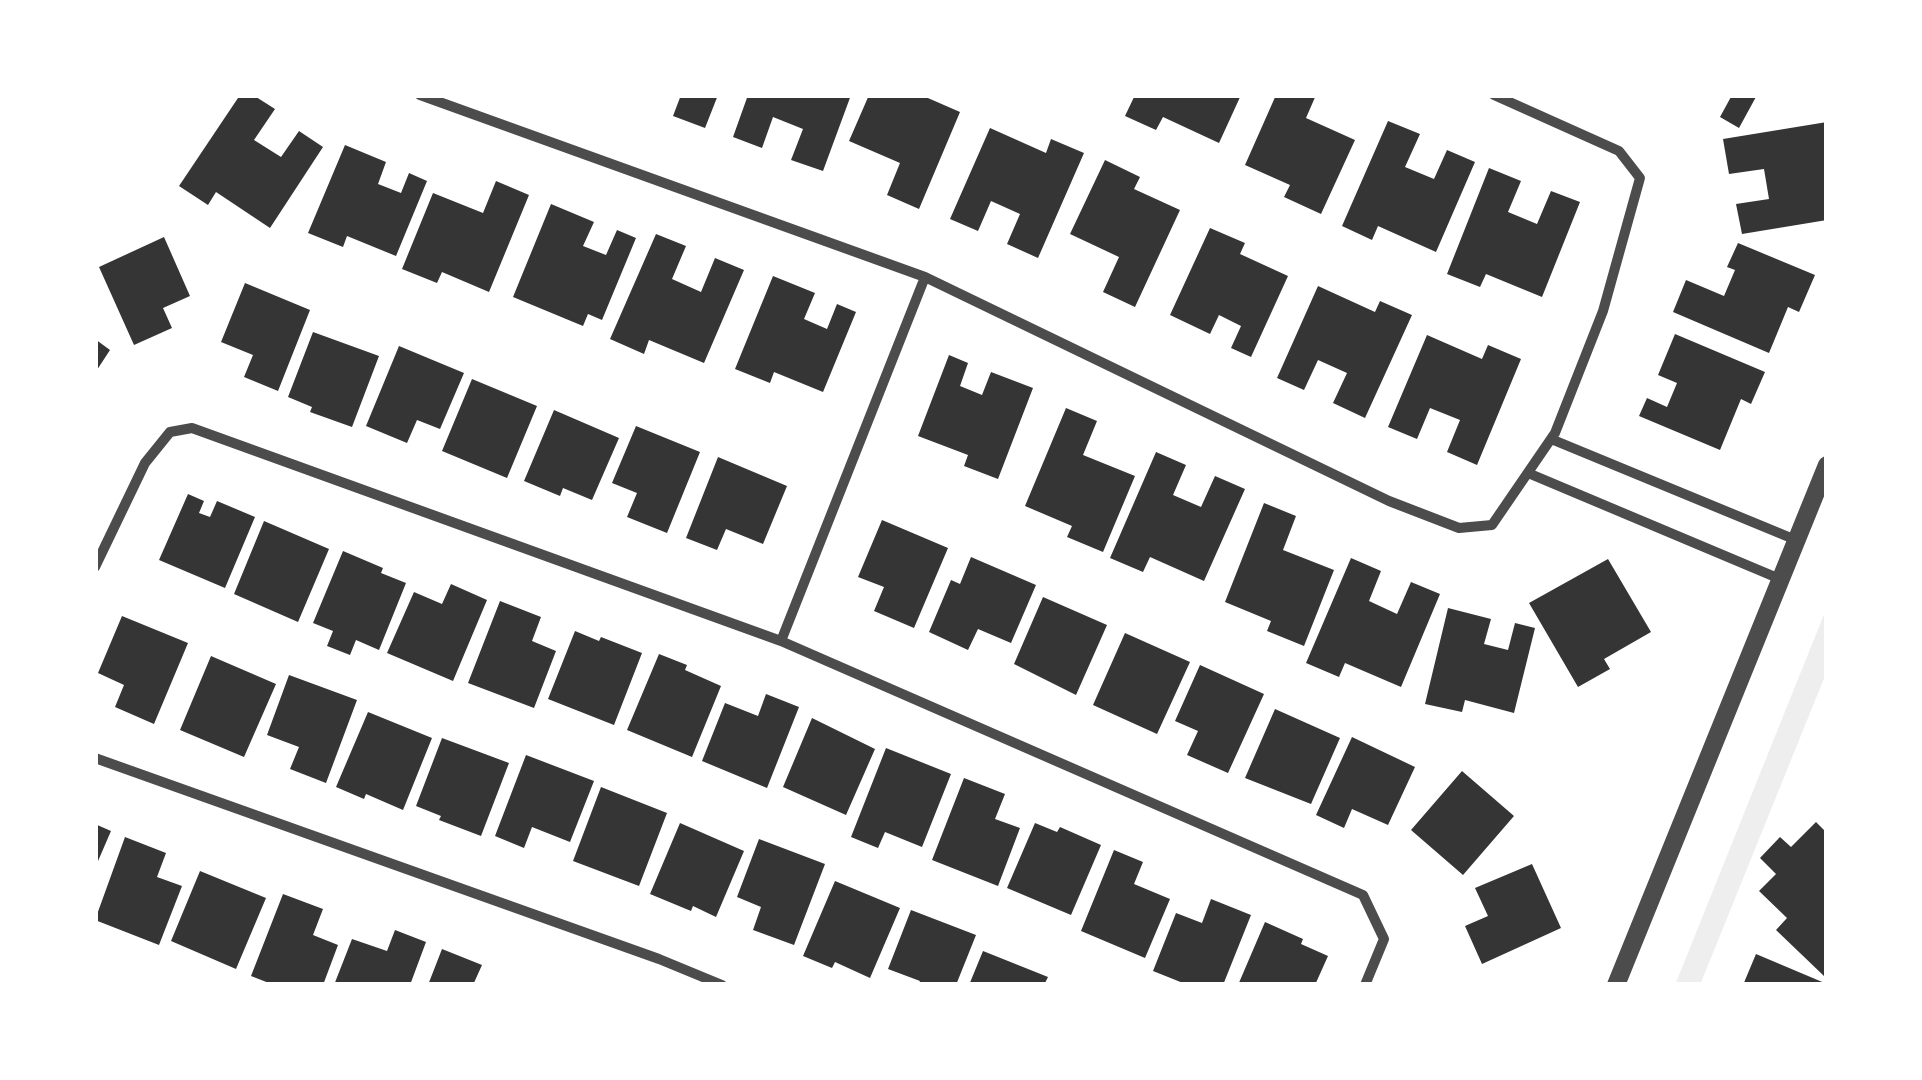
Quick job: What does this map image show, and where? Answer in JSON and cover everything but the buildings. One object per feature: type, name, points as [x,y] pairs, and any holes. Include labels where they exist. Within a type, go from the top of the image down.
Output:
[{"type":"street","points":[[420,95],[925,276],[1390,501],[1458,528],[1492,525],[1551,439],[1603,312],[1640,178],[1619,151],[1494,95]]},
{"type":"street","points":[[780,641],[925,276]]},
{"type":"street","points":[[95,567],[145,463],[170,432],[192,428],[780,641],[1363,895],[1384,940],[1365,985]]},
{"type":"street","points":[[1551,439],[1796,540]]},
{"type":"street","points":[[1616,985],[1796,540],[1823,487],[1827,465]]},
{"type":"street","points":[[1528,473],[1780,579]]},
{"type":"street","points":[[95,758],[659,959],[722,985]]},
{"type":"shaded area","points":[[1827,607],[1827,671],[1700,985],[1675,985]]}]
